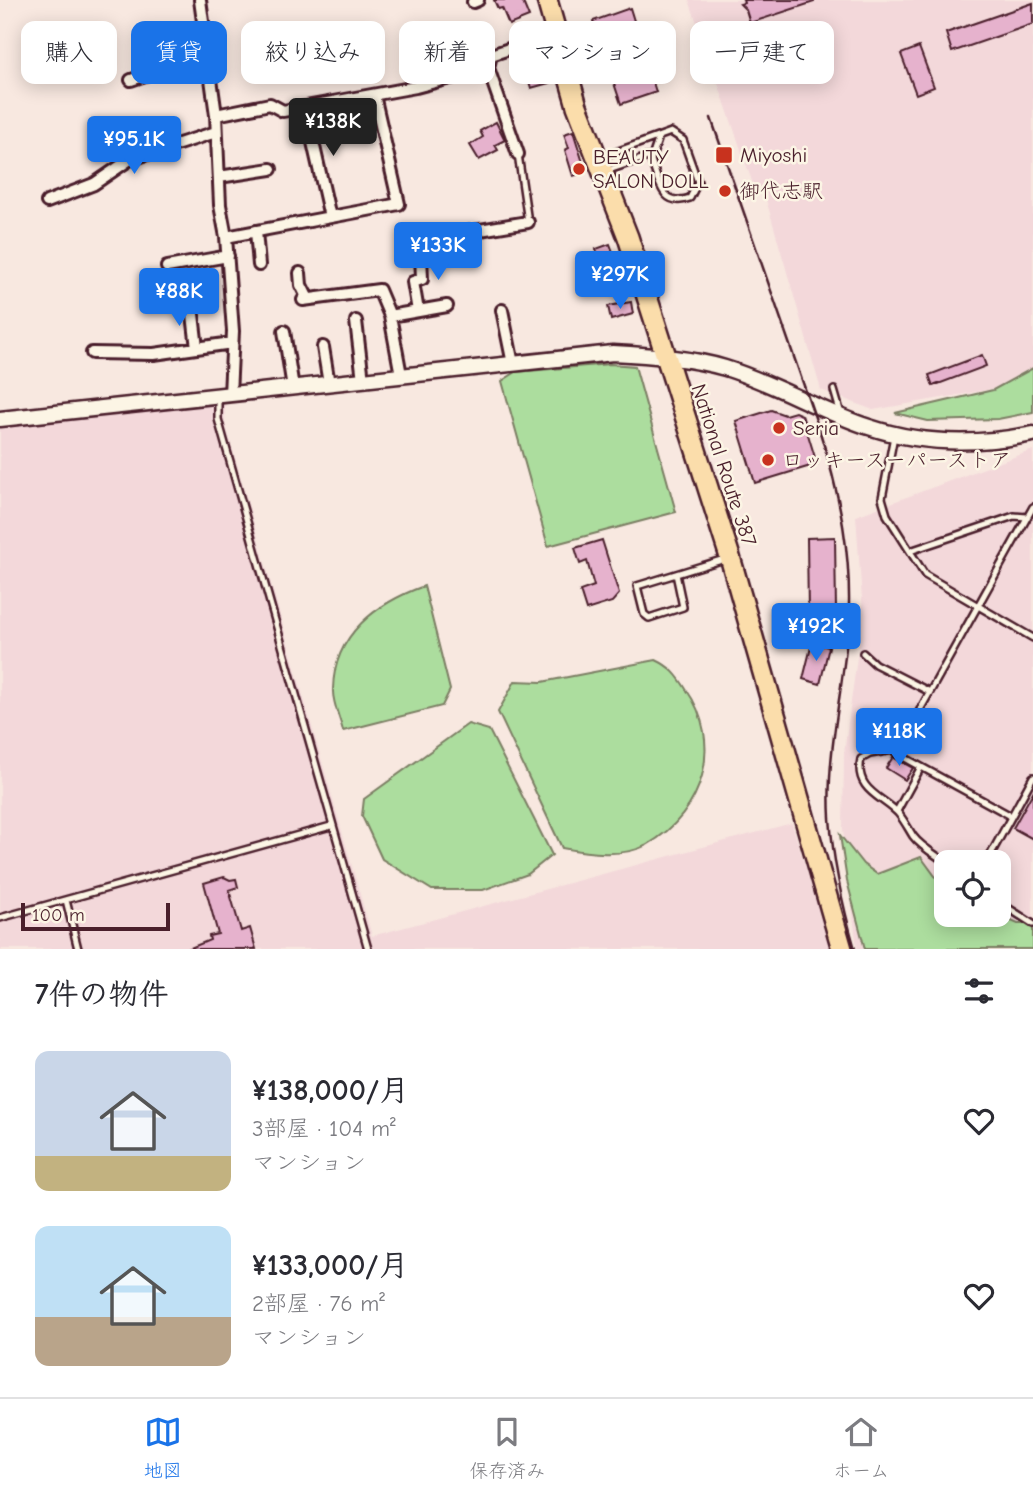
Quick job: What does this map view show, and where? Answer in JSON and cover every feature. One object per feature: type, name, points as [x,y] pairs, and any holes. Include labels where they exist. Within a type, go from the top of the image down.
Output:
[{"type":"highway","name":"National Route 387","points":[[547,0],[553,21]]},
{"type":"highway","name":"National Route 387","points":[[571,84],[599,166],[628,237],[730,557],[842,949]]},
{"type":"street","points":[[200,0],[203,21]]},
{"type":"street","points":[[211,84],[216,116],[220,205],[228,256],[232,343],[224,396]]},
{"type":"street","points":[[216,116],[270,104],[283,111],[427,84]]},
{"type":"street","points":[[494,84],[518,154]]},
{"type":"street","points":[[226,237],[399,204],[374,95]]},
{"type":"street","points":[[305,107],[330,217]]},
{"type":"street","points":[[47,202],[94,184],[129,160],[216,132]]},
{"type":"street","points":[[219,177],[271,169]]},
{"type":"street","points":[[468,232],[528,222]]},
{"type":"street","points":[[257,232],[259,265]]},
{"type":"street","points":[[418,311],[413,282],[422,279],[421,254]]},
{"type":"street","points":[[167,267],[228,256]]},
{"type":"street","points":[[300,273],[306,299],[379,290],[390,316],[401,375]]},
{"type":"street","points":[[192,306],[197,348]]},
{"type":"street","points":[[390,316],[447,306]]},
{"type":"street","points":[[502,310],[513,364]]},
{"type":"street","points":[[356,321],[363,380]]},
{"type":"street","points":[[284,331],[293,388]]},
{"type":"street","points":[[92,353],[154,354],[232,343]]},
{"type":"street","points":[[323,346],[329,384]]},
{"type":"street","points":[[0,419],[614,353],[724,368],[869,427],[934,441],[970,443],[1033,434]]},
{"type":"lane","points":[[599,166],[659,136],[671,132],[683,139],[698,182],[690,198],[677,202],[670,200],[663,193],[651,160],[659,136]]},
{"type":"lane","points":[[518,154],[528,222]]},
{"type":"lane","points":[[599,166],[641,158],[651,160]]},
{"type":"lane","points":[[834,390],[841,416]]},
{"type":"lane","points":[[224,396],[218,419],[331,826],[368,949]]},
{"type":"lane","points":[[895,433],[882,498],[887,515],[925,575],[1033,638]]},
{"type":"lane","points":[[1011,816],[896,754],[1033,507]]},
{"type":"lane","points":[[910,551],[1014,516],[1027,517]]},
{"type":"lane","points":[[676,574],[683,607],[649,618],[644,614],[637,586],[730,557]]},
{"type":"lane","points":[[863,653],[875,664],[930,692]]},
{"type":"lane","points":[[899,749],[870,754],[861,759],[860,766],[871,794],[897,811],[914,838],[934,853]]},
{"type":"lane","points":[[897,811],[921,767]]},
{"type":"lane","points":[[993,850],[1033,777]]},
{"type":"lane","points":[[0,918],[331,826]]},
{"type":"lane","points":[[66,900],[78,949]]},
{"type":"lane","points":[[1011,910],[1033,924]]},
{"type":"shaded area","points":[[689,0],[1033,0],[1033,382],[873,410],[821,390],[765,196],[754,187],[718,84],[834,84],[834,21],[696,21]]},
{"type":"shaded area","points":[[225,403],[225,423],[372,936],[792,823],[831,949],[0,949],[0,427]]},
{"type":"shaded area","points":[[1033,450],[1033,949],[857,949],[843,829],[844,753],[863,614],[856,516]]},
{"type":"green space","points":[[610,364],[635,366],[676,512],[548,546],[502,381],[516,372]]},
{"type":"green space","points":[[1033,368],[1033,412],[998,419],[928,421],[895,413],[993,390]]},
{"type":"green space","points":[[424,586],[450,690],[442,706],[343,731],[333,694],[335,669],[341,652],[361,623],[390,602]]},
{"type":"green space","points":[[656,660],[677,676],[698,710],[704,732],[705,754],[702,775],[694,796],[682,815],[667,831],[638,849],[605,853],[562,848],[498,712],[515,681],[542,682]]},
{"type":"green space","points":[[468,724],[489,730],[552,855],[528,874],[483,890],[432,890],[382,859],[362,816],[364,799]]},
{"type":"green space","points":[[840,835],[863,864],[877,874],[921,857],[934,875],[934,927],[1011,927],[1011,921],[1018,924],[1033,924],[1033,949],[865,949],[847,881]]},
{"type":"building","points":[[494,0],[522,0],[529,17],[509,21],[509,25],[502,8],[498,9]]},
{"type":"building","points":[[743,0],[814,0],[756,21],[749,21],[746,10],[740,4],[744,3]]},
{"type":"building","points":[[1033,3],[1033,24],[952,52],[946,33]]},
{"type":"building","points":[[630,8],[634,21],[593,21]]},
{"type":"building","points":[[919,47],[934,87],[916,94],[901,54]]},
{"type":"building","points":[[530,84],[545,84],[531,88]]},
{"type":"building","points":[[614,84],[654,84],[656,92],[621,104]]},
{"type":"building","points":[[496,122],[505,140],[495,145],[498,150],[479,160],[470,145],[483,137],[480,131]]},
{"type":"building","points":[[573,131],[586,172],[573,176],[565,150],[569,148],[564,134]]},
{"type":"building","points":[[610,244],[616,260],[601,265],[596,249]]},
{"type":"building","points":[[631,302],[633,314],[611,320],[608,306]]},
{"type":"building","points":[[982,355],[986,366],[933,386],[929,375]]},
{"type":"building","points":[[771,410],[785,415],[795,412],[802,415],[817,464],[755,483],[736,421]]},
{"type":"building","points":[[835,537],[836,612],[808,613],[807,538]]},
{"type":"building","points":[[602,540],[619,594],[612,602],[586,610],[580,591],[594,586],[587,561],[580,564],[575,548]]},
{"type":"building","points":[[812,643],[829,647],[820,684],[803,679]]},
{"type":"building","points":[[893,757],[913,768],[905,780],[886,768]]},
{"type":"building","points":[[1033,792],[1033,839],[1013,828]]},
{"type":"building","points":[[224,877],[236,879],[238,887],[229,890],[241,931],[250,928],[256,949],[188,949],[210,940],[209,936],[218,934],[204,883]]},
{"type":"railway","points":[[711,118],[819,429],[839,502],[847,552],[849,602],[846,652],[829,794],[833,851],[855,949]]},
{"type":"place","name":"Miyoshi","points":[[724,155]]},
{"type":"place","name":"BEAUTY SALON DOLL","points":[[579,169]]},
{"type":"place","name":"御代志駅","points":[[725,191]]},
{"type":"place","name":"Seria","points":[[779,428]]},
{"type":"place","name":"ロッキースーパーストア","points":[[768,460]]}]
